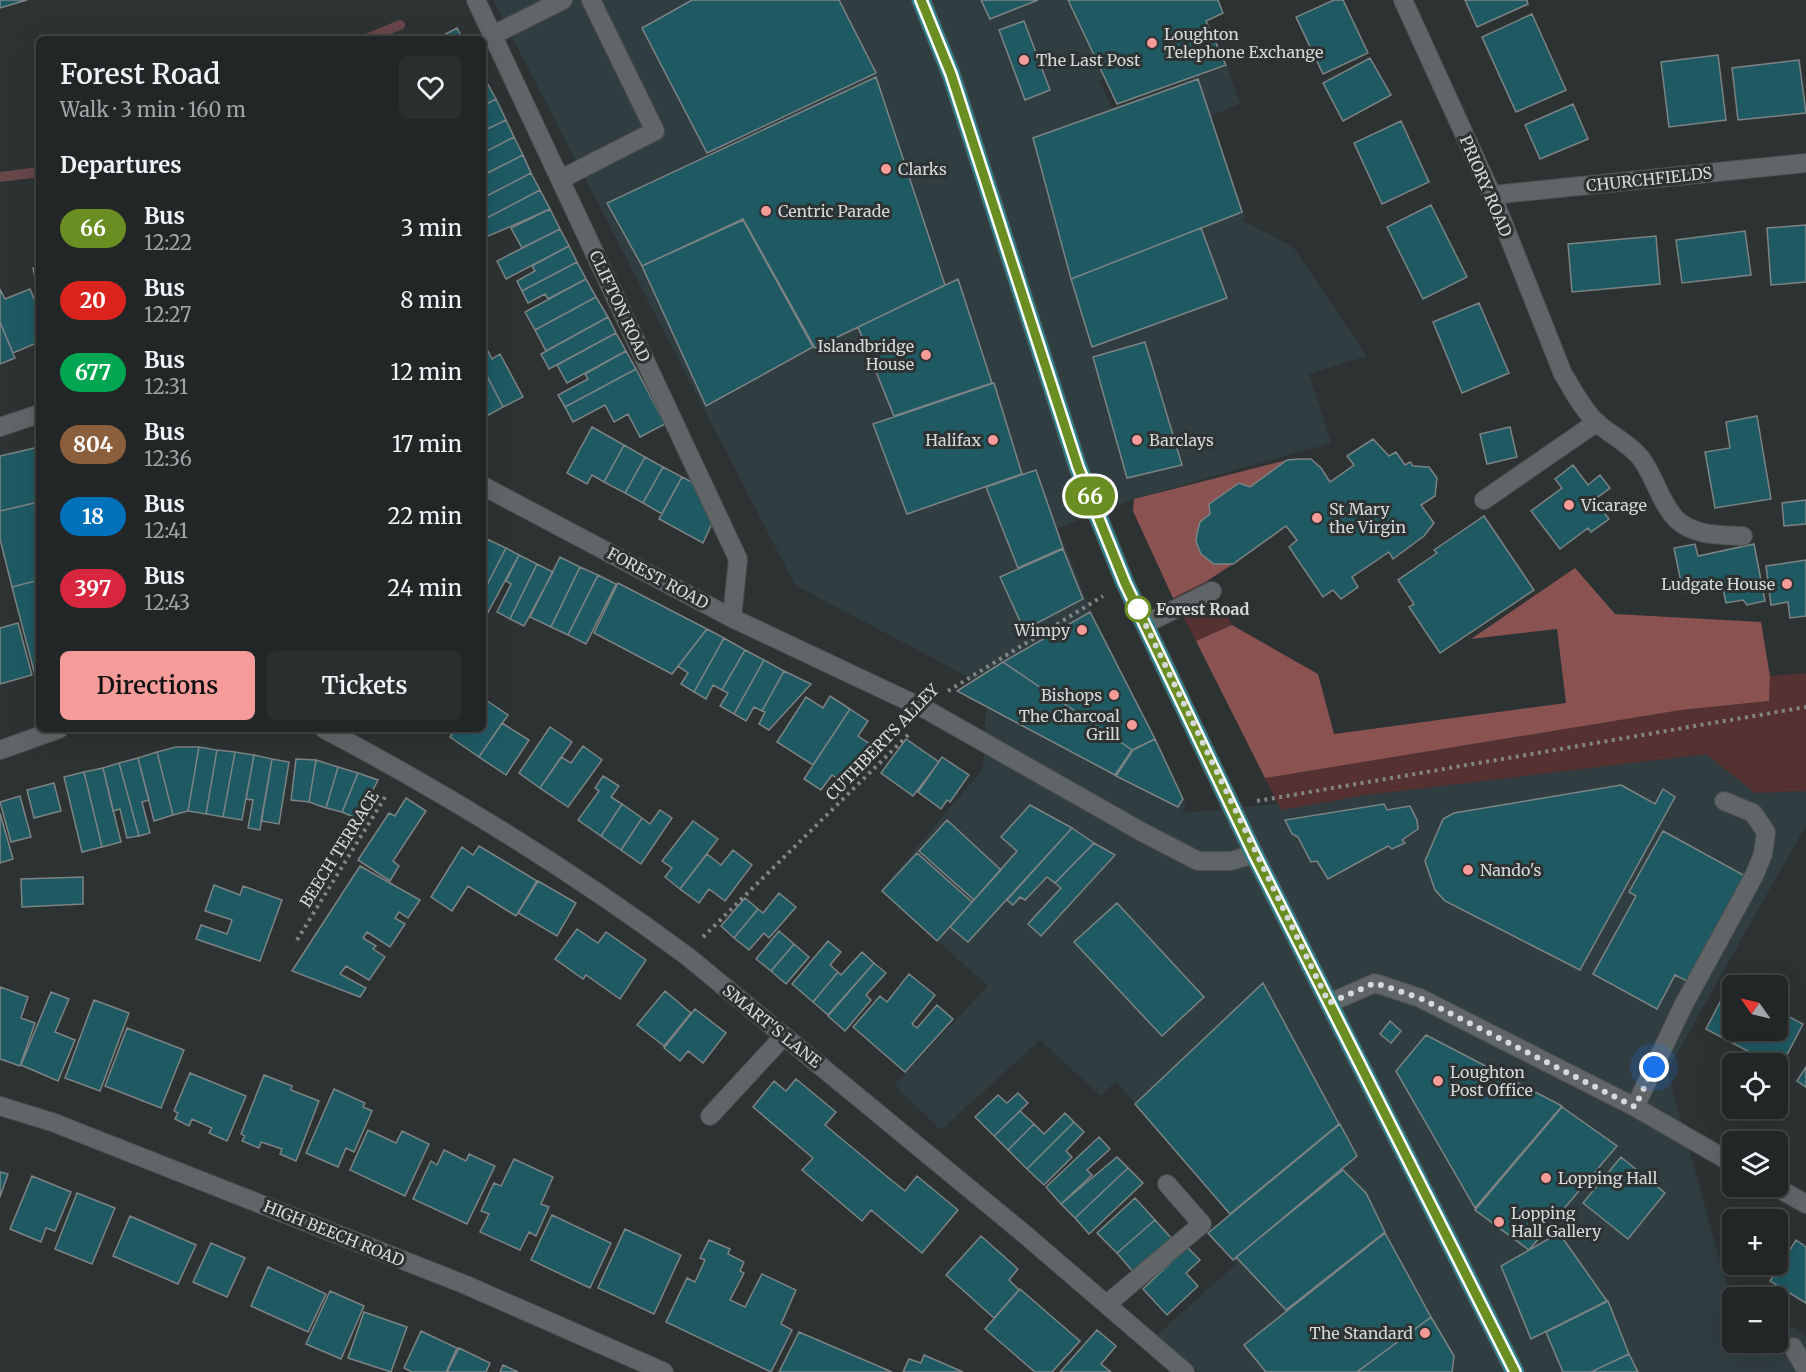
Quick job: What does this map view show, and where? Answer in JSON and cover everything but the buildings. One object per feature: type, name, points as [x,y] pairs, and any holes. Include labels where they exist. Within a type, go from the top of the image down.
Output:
[{"type":"main road","points":[[921,0],[951,74],[1078,467],[1125,583],[1233,805],[1254,854],[1511,1371]]},
{"type":"street","name":"CLIFTON ROAD","points":[[476,0],[738,558],[732,618]]},
{"type":"street","points":[[493,35],[563,0]]},
{"type":"street","points":[[561,179],[655,131],[591,0]]},
{"type":"street","name":"PRIORY ROAD","points":[[1403,0],[1492,195],[1563,374],[1596,422],[1639,456],[1652,474],[1666,505],[1678,521],[1705,534],[1743,536]]},
{"type":"street","name":"CHURCHFIELDS","points":[[1492,195],[1806,163]]},
{"type":"street","points":[[0,427],[36,415]]},
{"type":"street","points":[[1485,500],[1596,422]]},
{"type":"street","name":"FOREST ROAD","points":[[486,488],[732,618],[927,710],[1142,832],[1198,861],[1231,861],[1254,854]]},
{"type":"street","points":[[1145,624],[1212,591]]},
{"type":"street","points":[[0,750],[51,732]]},
{"type":"street","name":"SMART'S LANE","points":[[330,732],[402,770],[534,849],[687,956],[1107,1304],[1185,1372]]},
{"type":"street","points":[[1635,1107],[1683,1006],[1754,876],[1763,854],[1766,832],[1753,813],[1724,801]]},
{"type":"street","points":[[1329,1003],[1375,983],[1420,998],[1635,1107],[1722,1157]]},
{"type":"street","points":[[710,1116],[784,1036]]},
{"type":"street","name":"HIGH BEECH ROAD","points":[[0,1106],[52,1122],[466,1285],[664,1372]]},
{"type":"street","points":[[1107,1304],[1202,1224],[1167,1184]]},
{"type":"street","points":[[1788,1194],[1806,1204]]},
{"type":"street","points":[[1793,1347],[1806,1370]]},
{"type":"path","name":"CUTHBERTS ALLEY","points":[[687,956],[699,940],[908,735],[927,710],[950,689],[1125,583]]},
{"type":"path","points":[[1233,805],[1806,707]]},
{"type":"path","name":"BEECH TERRACE","points":[[297,940],[402,770]]},
{"type":"shaded area","points":[[493,0],[1066,0],[1104,78],[1099,81],[1112,108],[1227,66],[1240,104],[1211,116],[1246,218],[1242,220],[1293,247],[1367,356],[1309,374],[1331,443],[1134,499],[1058,528],[1087,601],[1186,805],[1182,813],[1366,795],[1706,754],[1755,793],[1806,791],[1806,825],[1667,1071],[1722,1268],[1722,1275],[1724,1275],[1727,1287],[1722,1287],[1722,1353],[1788,1353],[1788,1325],[1806,1336],[1806,1372],[1199,1372],[1156,1336],[1236,1264],[1206,1234],[1229,1214],[1116,1081],[1101,1096],[1040,1040],[941,1130],[894,1085],[988,986],[881,890],[983,769],[987,687],[795,585]]},
{"type":"shaded area","points":[[1287,460],[1250,487],[1239,483],[1209,504],[1210,514],[1197,533],[1198,546],[1214,564],[1233,564],[1207,581],[1173,598],[1133,511],[1134,499]]},
{"type":"shaded area","points":[[1575,568],[1615,614],[1761,622],[1770,676],[1769,701],[1681,710],[1265,778],[1196,641],[1232,625],[1318,674],[1334,734],[1566,703],[1557,629],[1471,639]]},
{"type":"shaded area","points":[[1207,581],[1232,625],[1196,641],[1173,598]]},
{"type":"shaded area","points":[[1806,673],[1806,791],[1755,793],[1706,754],[1366,795],[1281,810],[1265,778],[1681,710],[1769,701],[1770,676]]},
{"type":"waterway","points":[[373,36],[400,25]]},
{"type":"waterway","points":[[0,177],[36,172]]},
{"type":"bus line","name":"66","points":[[921,0],[951,74],[1078,467],[1125,583],[1207,756],[1233,805],[1254,854],[1515,1372]]},
{"type":"place","name":"Loughton Telephone Exchange","points":[[1152,43]]},
{"type":"place","name":"The Last Post","points":[[1024,60]]},
{"type":"place","name":"Clarks","points":[[886,169]]},
{"type":"place","name":"Centric Parade","points":[[766,211]]},
{"type":"place","name":"Islandbridge House","points":[[926,355]]},
{"type":"place","name":"Halifax","points":[[993,440]]},
{"type":"place","name":"Barclays","points":[[1137,440]]},
{"type":"place","name":"Vicarage","points":[[1569,505]]},
{"type":"place","name":"St Mary the Virgin","points":[[1317,518]]},
{"type":"place","name":"Ludgate House","points":[[1787,584]]},
{"type":"place","name":"Forest Road","points":[[1138,609]]},
{"type":"place","name":"Wimpy","points":[[1082,630]]},
{"type":"place","name":"Bishops","points":[[1114,695]]},
{"type":"place","name":"The Charcoal Grill","points":[[1132,725]]},
{"type":"place","name":"Nando's","points":[[1468,870]]},
{"type":"place","name":"Loughton Post Office","points":[[1438,1081]]},
{"type":"place","name":"Lopping Hall","points":[[1546,1178]]},
{"type":"place","name":"Lopping Hall Gallery","points":[[1499,1222]]},
{"type":"place","name":"The Standard","points":[[1425,1333]]},
{"type":"route","points":[[1138,609],[1135,603],[1207,756],[1233,805],[1254,854],[1329,1003],[1375,983],[1420,998],[1635,1107],[1654,1067]]}]
